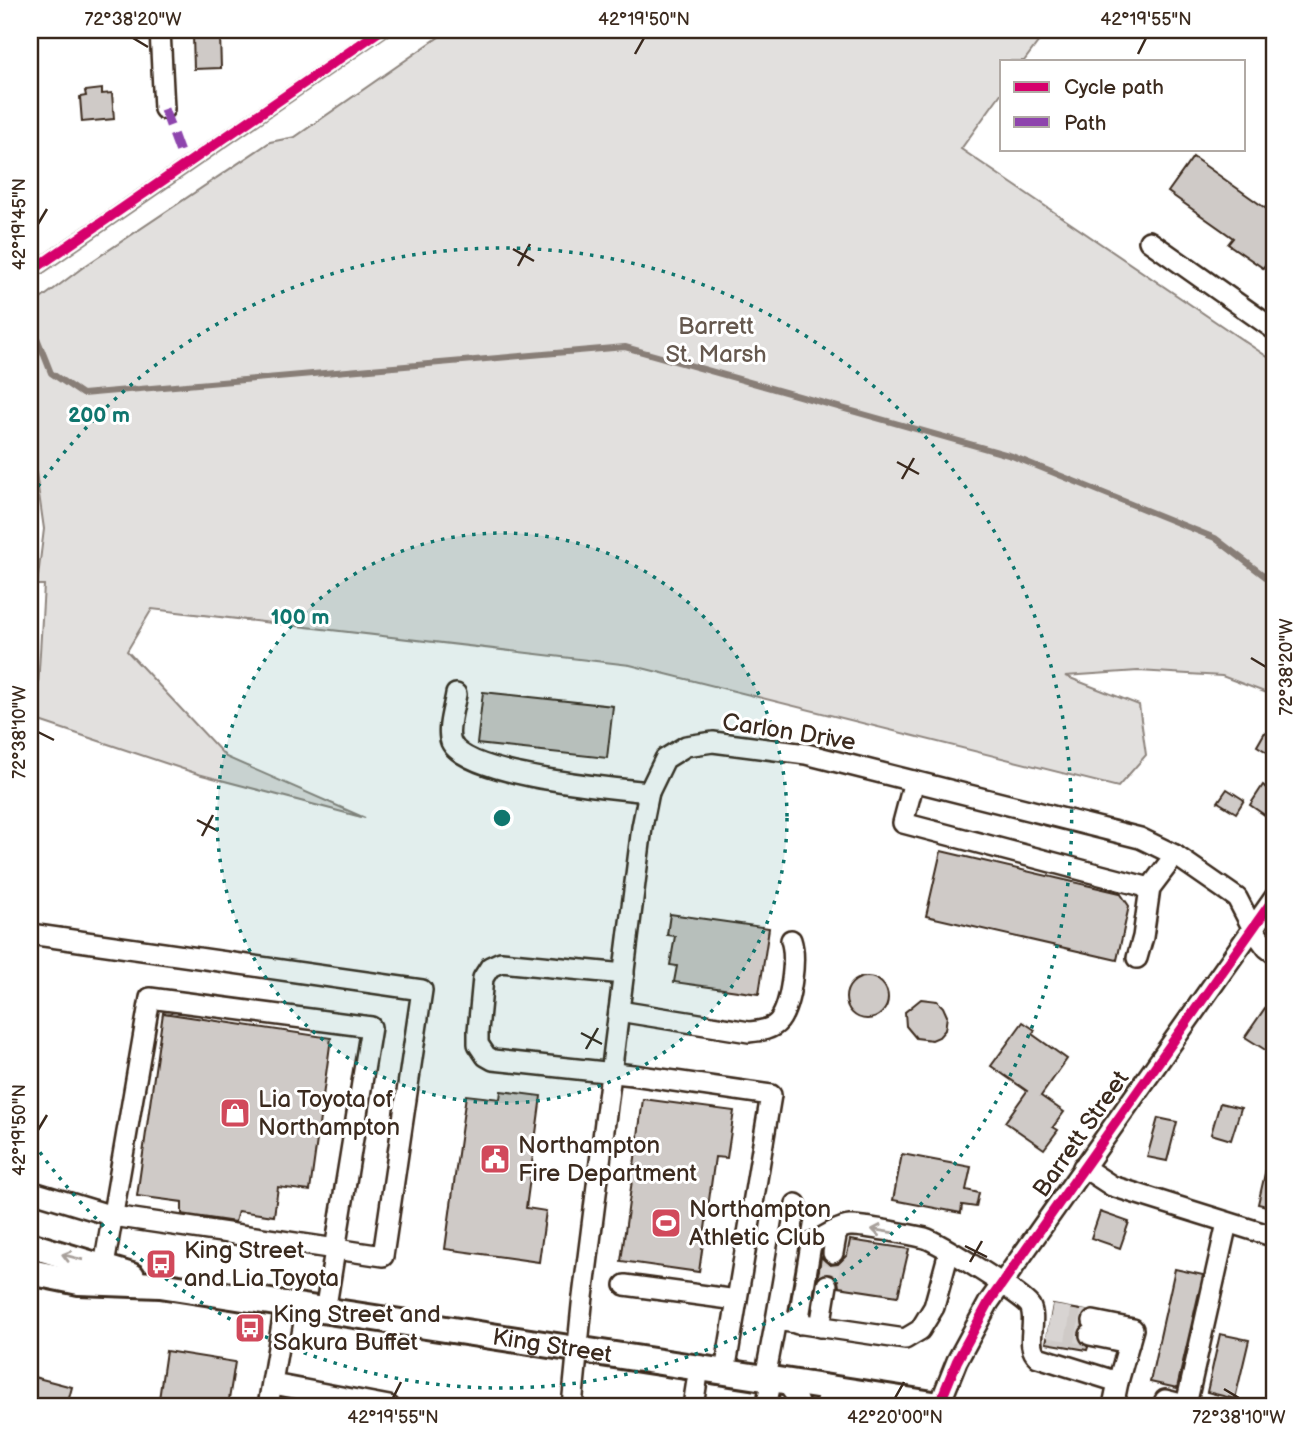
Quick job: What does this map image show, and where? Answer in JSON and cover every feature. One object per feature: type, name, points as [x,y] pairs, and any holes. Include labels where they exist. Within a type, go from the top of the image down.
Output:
[{"type":"main road","name":"King Street","points":[[30,1245],[160,1285]]},
{"type":"main road","name":"King Street","points":[[30,1272],[79,1282],[160,1285],[725,1372],[774,1380],[831,1398],[941,1406]]},
{"type":"street","points":[[160,30],[164,109]]},
{"type":"street","points":[[1149,241],[1275,330]]},
{"type":"street","points":[[456,694],[450,740],[456,749],[483,763],[543,779],[649,792]]},
{"type":"street","name":"Carlon Drive","points":[[572,1406],[611,1073],[649,792],[665,759],[686,746],[713,742],[806,754],[1140,838],[1175,855],[1237,898],[1253,929],[1275,954]]},
{"type":"street","points":[[914,782],[903,823],[1150,888]]},
{"type":"street","points":[[1137,958],[1150,888],[1175,855]]},
{"type":"street","name":"Barrett Street","points":[[941,1406],[957,1361],[989,1302],[1275,897]]},
{"type":"street","points":[[30,934],[422,990],[383,1256],[113,1216],[30,1191]]},
{"type":"street","points":[[619,1011],[749,1032],[768,1028],[779,1020],[788,1001],[794,958],[791,940]]},
{"type":"street","points":[[624,974],[501,962],[490,967],[483,978],[478,1044],[486,1056],[504,1062],[611,1073],[771,1095],[725,1372]]},
{"type":"street","points":[[104,1266],[150,998],[371,1027],[325,1312]]},
{"type":"street","points":[[1083,1167],[1112,1186],[1275,1237]]},
{"type":"street","points":[[766,1406],[774,1380],[776,1320],[796,1204]]},
{"type":"street","points":[[1163,1406],[1165,1401],[1188,1406],[1227,1223]]},
{"type":"street","points":[[798,1324],[811,1244],[850,1226],[928,1238],[1002,1283],[1024,1300],[1041,1320],[1032,1349],[1038,1357],[1118,1382]]},
{"type":"street","points":[[833,1253],[837,1231]]},
{"type":"street","points":[[776,1320],[905,1339],[920,1330],[934,1307],[949,1252]]},
{"type":"street","points":[[625,1285],[737,1300]]},
{"type":"street","points":[[820,1328],[827,1285]]},
{"type":"street","points":[[268,1406],[285,1306]]},
{"type":"street","points":[[1091,1328],[1131,1336],[1112,1406]]},
{"type":"street","points":[[693,1406],[699,1368]]},
{"type":"street","points":[[774,1380],[799,1406]]},
{"type":"street","points":[[273,1384],[388,1406]]},
{"type":"green space","points":[[370,30],[395,30],[30,282],[30,264]]},
{"type":"green space","name":"Barrett St. Marsh","points":[[449,30],[1047,30],[1025,60],[1000,60],[1000,95],[961,149],[1275,362],[1275,696],[1222,676],[1138,671],[1065,676],[1139,705],[1146,755],[1118,787],[630,665],[152,609],[127,651],[226,757],[365,818],[198,774],[36,720],[44,585],[37,585],[44,529],[30,431],[30,307],[82,268],[270,142],[295,137]]},
{"type":"building","points":[[220,35],[221,68],[194,69],[193,36]]},
{"type":"building","points":[[102,89],[102,94],[112,93],[114,119],[82,122],[80,97],[86,96],[85,91]]},
{"type":"building","points":[[1193,157],[1275,215],[1275,268],[1267,262],[1263,268],[1228,244],[1233,238],[1168,192]]},
{"type":"building","points":[[483,692],[613,706],[607,758],[477,744]]},
{"type":"building","points":[[1265,732],[1275,739],[1275,757],[1257,746]]},
{"type":"building","points":[[1263,785],[1275,794],[1275,822],[1250,805]]},
{"type":"building","points":[[1227,789],[1244,800],[1236,813],[1218,802]]},
{"type":"building","points":[[941,851],[1120,893],[1129,906],[1117,960],[926,916]]},
{"type":"building","points":[[670,914],[769,928],[759,994],[674,982],[677,966],[670,965],[675,936],[667,935]]},
{"type":"building","points":[[867,977],[882,983],[888,998],[882,1013],[867,1019],[852,1013],[846,998],[852,983]]},
{"type":"building","points":[[921,999],[937,1001],[947,1016],[945,1030],[932,1040],[916,1038],[906,1026],[905,1012]]},
{"type":"building","points":[[1265,1008],[1275,1015],[1275,1039],[1267,1051],[1245,1037]]},
{"type":"building","name":"Lia Toyota of Northampton","points":[[163,1013],[331,1038],[310,1191],[278,1187],[274,1216],[238,1211],[235,1222],[182,1214],[182,1202],[137,1196]]},
{"type":"building","points":[[1023,1022],[1035,1030],[1032,1034],[1067,1059],[1041,1096],[1064,1112],[1053,1127],[1058,1130],[1044,1149],[1005,1122],[1027,1091],[991,1066]]},
{"type":"building","name":"Northampton Fire Department","points":[[501,1091],[541,1096],[526,1208],[546,1211],[539,1262],[445,1249],[466,1095],[500,1099]]},
{"type":"building","name":"Northampton Athletic Club","points":[[643,1099],[734,1111],[727,1158],[715,1157],[699,1272],[621,1261]]},
{"type":"building","points":[[1220,1103],[1241,1108],[1231,1140],[1211,1134]]},
{"type":"building","points":[[1158,1118],[1177,1122],[1167,1161],[1147,1157]]},
{"type":"building","points":[[902,1154],[971,1167],[966,1190],[979,1193],[976,1207],[962,1205],[961,1213],[893,1200]]},
{"type":"building","points":[[1269,1156],[1275,1157],[1275,1208],[1258,1204]]},
{"type":"building","points":[[1100,1212],[1129,1222],[1120,1248],[1091,1238]]},
{"type":"building","points":[[850,1240],[909,1249],[898,1296],[839,1287],[838,1280],[830,1273],[818,1277],[821,1257],[830,1265],[838,1264],[847,1255]]},
{"type":"building","points":[[1175,1269],[1203,1275],[1177,1388],[1150,1382]]},
{"type":"building","points":[[1053,1305],[1086,1311],[1081,1318],[1082,1326],[1078,1333],[1079,1339],[1088,1347],[1087,1350],[1046,1343]]},
{"type":"building","points":[[1220,1334],[1249,1340],[1235,1399],[1207,1392]]},
{"type":"building","points":[[166,1351],[235,1362],[228,1406],[158,1406]]},
{"type":"building","points":[[30,1376],[72,1387],[67,1406],[30,1406]]},
{"type":"waterway","points":[[30,320],[51,373],[82,394],[625,347],[1012,456],[1215,538],[1275,584]]},
{"type":"tunnel","points":[[827,1285],[833,1253]]},
{"type":"tunnel","points":[[1051,1314],[1093,1321]]},
{"type":"tunnel","points":[[1048,1328],[1090,1335]]},
{"type":"marked path","points":[[164,109],[185,166]]},
{"type":"cycle path","points":[[30,272],[381,30]]},
{"type":"cycle path","points":[[939,1405],[957,1361],[989,1302],[1275,897]]},
{"type":"place","name":"Lia Toyota of Northampton","points":[[235,1113]]},
{"type":"place","name":"Northampton Fire Department","points":[[495,1159]]},
{"type":"place","name":"Northampton Athletic Club","points":[[666,1223]]},
{"type":"place","name":"King Street and Lia Toyota","points":[[161,1264]]},
{"type":"place","name":"King Street and Sakura Buffet","points":[[250,1328]]}]
